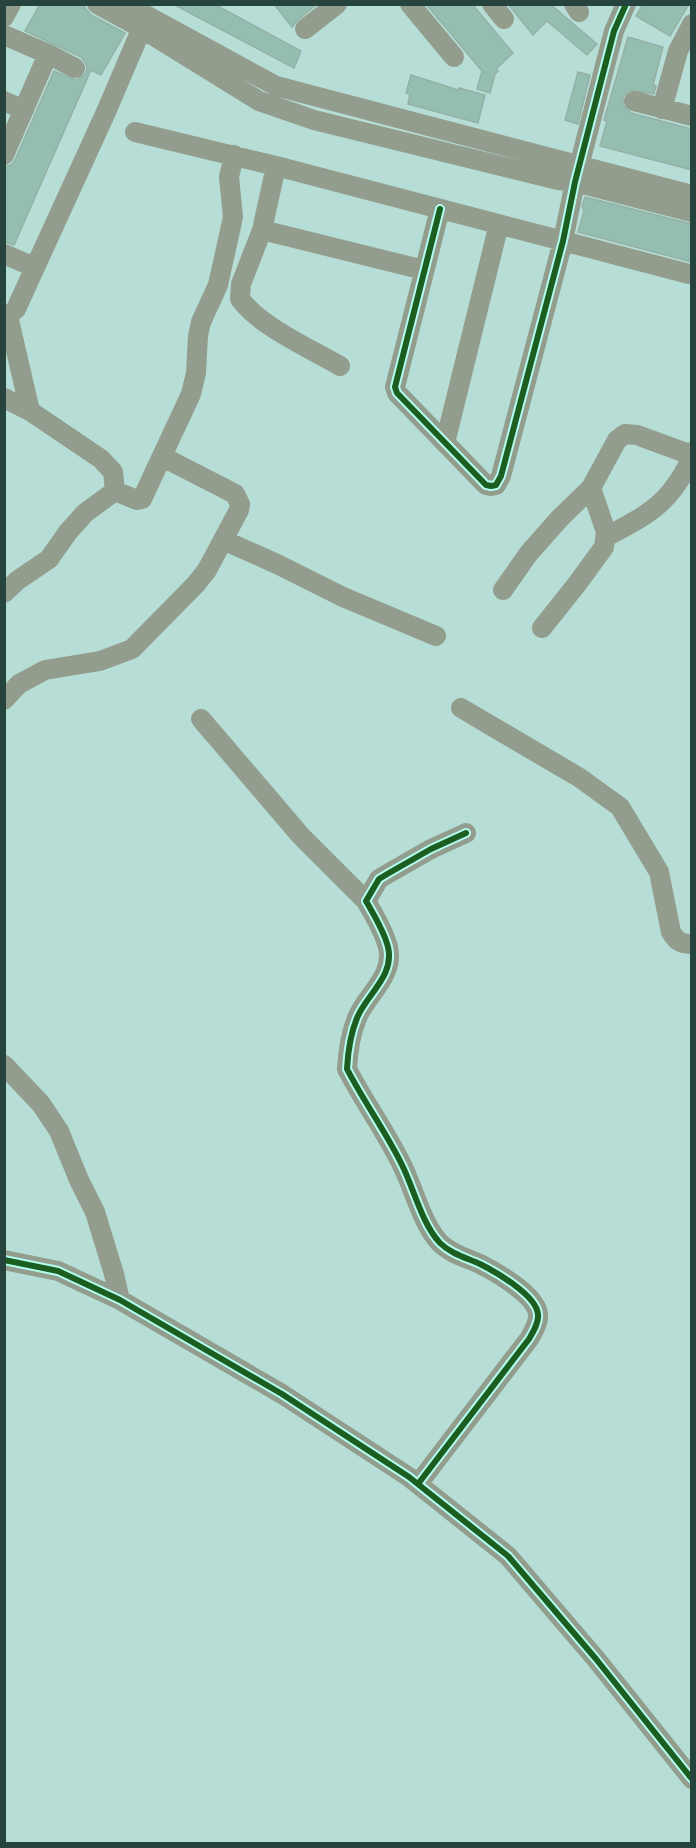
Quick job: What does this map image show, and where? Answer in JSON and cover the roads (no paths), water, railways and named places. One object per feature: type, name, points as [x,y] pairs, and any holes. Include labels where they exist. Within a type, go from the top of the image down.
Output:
[{"type":"street","points":[[4,17],[11,4]]},
{"type":"street","points":[[97,4],[144,22],[276,86],[577,173],[692,212]]},
{"type":"street","points":[[126,4],[144,22]]},
{"type":"street","points":[[305,29],[337,4]]},
{"type":"street","points":[[410,4],[454,57]]},
{"type":"street","points":[[440,209],[395,387],[445,443],[486,484],[491,486],[496,485],[501,476],[614,31],[626,4]]},
{"type":"street","points":[[30,411],[6,316],[16,309],[106,112],[144,22]]},
{"type":"street","points":[[662,109],[678,51],[692,24]]},
{"type":"street","points":[[4,35],[75,68]]},
{"type":"street","points":[[4,155],[48,54]]},
{"type":"street","points":[[4,101],[24,110]]},
{"type":"street","points":[[634,101],[692,116]]},
{"type":"street","points":[[135,132],[234,155],[689,274]]},
{"type":"street","points":[[115,491],[137,500],[142,499],[191,394],[196,373],[201,322],[218,285],[233,217],[228,177],[234,155]]},
{"type":"street","points":[[276,166],[262,230],[241,284],[240,299],[260,319],[340,366]]},
{"type":"street","points":[[577,173],[692,195]]},
{"type":"street","points":[[445,443],[499,224]]},
{"type":"street","points":[[262,230],[424,270]]},
{"type":"street","points":[[4,254],[34,267]]},
{"type":"street","points":[[4,398],[30,411],[101,459],[113,472],[115,491]]},
{"type":"street","points":[[503,590],[529,553],[591,488],[616,440],[625,434],[637,435],[692,454],[673,489],[657,507],[606,537]]},
{"type":"street","points":[[4,700],[19,684],[45,670],[100,661],[132,649],[207,570],[239,510],[239,499],[236,494],[163,457]]},
{"type":"street","points":[[542,628],[578,584],[604,547],[606,532],[591,488]]},
{"type":"street","points":[[4,593],[18,580],[49,559],[85,513],[115,491]]},
{"type":"street","points":[[223,540],[278,564],[343,597],[436,636]]},
{"type":"street","points":[[460,708],[580,778],[620,807],[659,872],[671,932],[675,940],[692,944]]},
{"type":"street","points":[[201,719],[301,836],[366,901],[389,948],[388,967],[357,1018],[348,1052],[348,1069],[403,1165],[431,1231],[441,1244],[456,1255],[481,1265],[523,1292],[533,1303],[538,1314],[536,1328],[529,1340],[418,1484]]},
{"type":"street","points":[[366,901],[379,879],[431,849],[466,833]]},
{"type":"street","points":[[4,1065],[40,1104],[59,1131],[95,1212],[120,1300]]},
{"type":"street","points":[[4,1260],[58,1271],[120,1300],[282,1394],[418,1484],[508,1556],[596,1659],[692,1779]]}]
